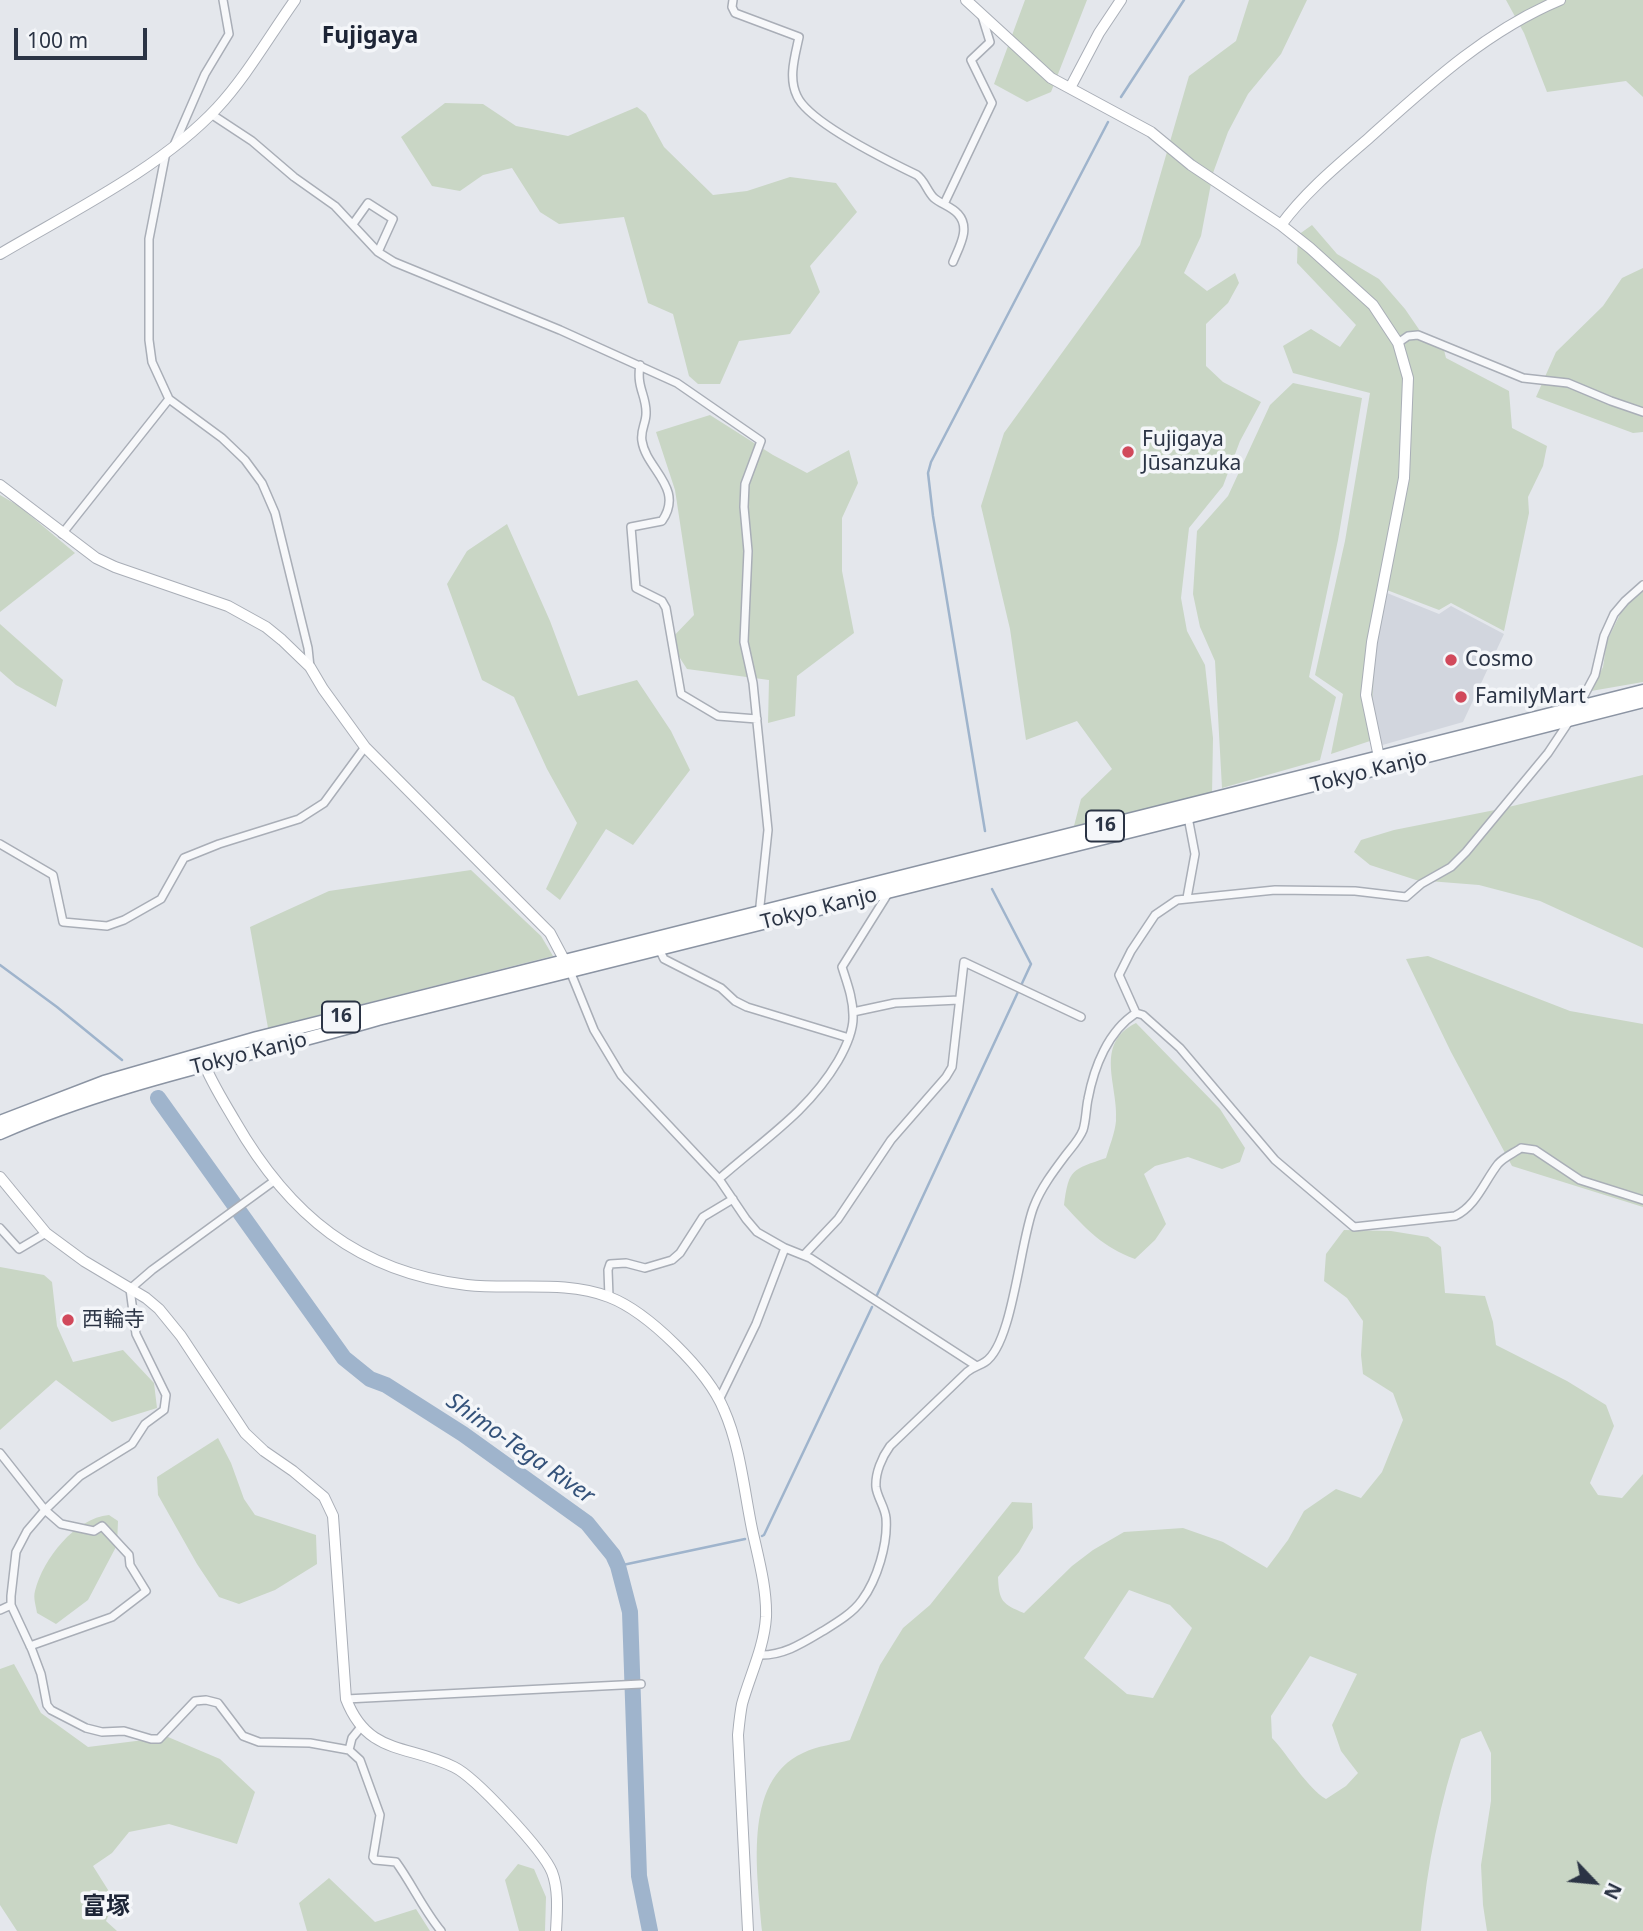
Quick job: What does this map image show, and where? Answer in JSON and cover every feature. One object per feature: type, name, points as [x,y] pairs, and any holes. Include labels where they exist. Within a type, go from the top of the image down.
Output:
[{"type":"highway","name":"Tokyo Kanjo","points":[[568,966],[659,950],[759,919],[890,891],[1188,817],[1643,691]]},
{"type":"highway","name":"Tokyo Kanjo","points":[[0,1122],[104,1082],[203,1059],[303,1041],[568,966],[1380,763],[1643,701]]},
{"type":"highway","points":[[1570,720],[1578,707]]},
{"type":"highway","name":"Tokyo Kanjo","points":[[0,1133],[203,1059]]},
{"type":"street","points":[[223,0],[229,34],[205,74],[170,148],[149,239],[149,326],[152,362],[169,398],[245,460],[262,483],[275,513],[308,648],[310,667]]},
{"type":"street","points":[[0,254],[135,173],[211,114],[227,96],[295,0]]},
{"type":"street","points":[[733,0],[735,13],[799,37],[793,72],[795,94],[801,104],[856,144],[917,175],[933,197],[958,214],[964,223],[964,233],[953,262]]},
{"type":"street","points":[[966,0],[1051,78],[1147,129],[1191,165],[1281,225],[1310,248],[1373,305],[1398,343],[1408,378],[1404,478],[1372,642],[1366,695],[1380,763]]},
{"type":"street","points":[[1070,88],[1099,33],[1121,0]]},
{"type":"street","points":[[1281,225],[1348,157],[1433,80],[1468,52],[1505,28],[1560,0]]},
{"type":"street","points":[[944,204],[992,103],[971,60],[990,42],[982,15]]},
{"type":"street","points":[[211,114],[252,141],[294,177],[335,206],[378,252],[394,262],[640,365],[693,392],[761,441],[745,484],[744,507],[748,551],[744,642],[753,683],[768,830],[759,919]]},
{"type":"street","points":[[353,224],[368,202],[393,219],[378,252]]},
{"type":"street","points":[[1398,343],[1408,336],[1418,335],[1523,378],[1568,383],[1643,412]]},
{"type":"street","points":[[640,365],[637,379],[646,414],[641,440],[668,491],[667,515],[663,522],[631,527],[636,588],[662,601],[666,608],[681,694],[718,716],[757,719]]},
{"type":"street","points":[[62,534],[169,398]]},
{"type":"street","points":[[0,485],[96,558],[228,606],[266,627],[310,667],[365,747],[550,933],[568,966],[594,1030],[621,1075],[719,1179],[757,1232],[804,1255],[975,1365]]},
{"type":"street","points":[[1578,707],[1595,675],[1604,636],[1615,614],[1643,585]]},
{"type":"street","points":[[1570,720],[1548,753],[1466,852],[1451,867],[1421,884],[1406,897],[1355,891],[1287,890],[1177,900],[1155,915],[1119,975],[1136,1013],[1143,1015],[1180,1048],[1275,1160],[1354,1227],[1455,1216],[1480,1193],[1500,1162],[1521,1148],[1535,1150],[1580,1180],[1643,1200]]},
{"type":"street","points":[[0,844],[53,875],[63,922],[107,926],[124,920],[162,899],[184,858],[299,819],[324,803],[365,747]]},
{"type":"street","points":[[1187,898],[1195,853],[1188,817]]},
{"type":"street","points":[[719,1179],[799,1113],[828,1077],[849,1038],[853,1012],[842,967],[890,891]]},
{"type":"street","points":[[659,950],[664,958],[721,988],[735,1001],[747,1007],[849,1038]]},
{"type":"street","points":[[804,1255],[838,1219],[891,1140],[952,1067],[964,962],[1081,1017]]},
{"type":"street","points":[[853,1012],[895,1003],[959,1000]]},
{"type":"street","points":[[759,1655],[778,1654],[800,1645],[861,1602],[877,1570],[883,1542],[886,1519],[876,1488],[883,1455],[975,1365],[985,1362],[996,1348],[1004,1332],[1034,1206],[1083,1129],[1091,1082],[1100,1060],[1117,1028],[1136,1013]]},
{"type":"street","points":[[203,1059],[255,1156],[308,1217],[329,1233],[398,1270],[421,1277],[467,1285],[572,1289],[608,1297],[647,1318],[702,1375],[719,1401],[734,1443],[762,1579],[766,1617],[759,1655],[741,1707],[737,1735],[748,1931]]},
{"type":"street","points":[[0,1177],[46,1233],[159,1309],[181,1336],[245,1433],[324,1497],[333,1516],[346,1699],[352,1714],[361,1727],[387,1746],[443,1762],[458,1768],[471,1779],[541,1854],[552,1873],[557,1900],[556,1931]]},
{"type":"street","points":[[130,1289],[274,1181]]},
{"type":"street","points":[[608,1297],[610,1264],[626,1263],[645,1268],[672,1260],[680,1253],[703,1217],[733,1199]]},
{"type":"street","points":[[0,1228],[19,1250],[46,1233]]},
{"type":"street","points":[[719,1401],[756,1324],[785,1248]]},
{"type":"street","points":[[130,1289],[136,1334],[166,1395],[164,1410],[145,1424],[140,1436],[132,1444],[80,1476],[45,1510],[27,1531],[16,1552],[12,1569],[11,1605],[41,1674],[47,1705],[57,1714],[86,1728],[102,1732],[124,1731],[151,1740],[159,1739],[195,1701],[206,1700],[218,1703],[243,1736],[259,1742],[310,1743],[349,1750],[360,1760],[380,1815],[373,1857],[375,1860],[396,1862],[425,1911],[441,1931]]},
{"type":"street","points":[[0,1452],[45,1510],[61,1524],[93,1531],[102,1526],[128,1555],[130,1565],[146,1591],[112,1617],[30,1646]]},
{"type":"street","points":[[0,1610],[11,1605]]},
{"type":"street","points":[[346,1699],[641,1684]]},
{"type":"street","points":[[349,1750],[352,1738],[361,1727]]},
{"type":"shaded area","points":[[1387,593],[1439,614],[1451,606],[1504,634],[1463,722],[1379,746],[1368,695],[1370,668]]},
{"type":"green space","points":[[1025,0],[1087,0],[1051,92],[1027,102],[994,84]]},
{"type":"green space","points":[[1249,0],[1307,0],[1281,54],[1248,94],[1228,132],[1213,173],[1201,236],[1184,273],[1207,291],[1235,273],[1239,283],[1228,303],[1206,324],[1206,366],[1223,382],[1261,402],[1240,441],[1223,486],[1189,528],[1181,598],[1187,631],[1205,665],[1213,738],[1212,795],[1074,826],[1081,799],[1112,769],[1077,721],[1026,740],[1010,629],[981,506],[1004,433],[1140,245],[1189,76],[1236,41]]},
{"type":"green space","points":[[1506,0],[1643,0],[1643,97],[1626,81],[1547,92],[1524,33]]},
{"type":"green space","points":[[445,103],[483,104],[516,126],[568,136],[637,107],[646,114],[664,147],[713,195],[747,191],[790,177],[836,183],[857,212],[810,266],[820,292],[790,334],[739,341],[720,384],[698,384],[689,376],[673,314],[648,303],[624,217],[559,224],[540,212],[512,168],[483,175],[460,191],[432,186],[401,137]]},
{"type":"green space","points":[[1312,225],[1337,254],[1379,279],[1405,309],[1429,344],[1443,346],[1446,358],[1509,391],[1512,428],[1547,446],[1543,466],[1528,497],[1529,513],[1504,631],[1451,603],[1439,610],[1379,587],[1370,741],[1331,754],[1343,694],[1315,675],[1345,541],[1370,393],[1293,373],[1283,346],[1311,329],[1340,347],[1356,325],[1297,263],[1298,235]]},
{"type":"green space","points":[[1643,268],[1643,432],[1633,433],[1536,397],[1556,352],[1603,306],[1622,278]]},
{"type":"green space","points":[[1293,383],[1362,398],[1338,540],[1309,677],[1336,697],[1320,760],[1222,788],[1215,661],[1200,627],[1193,594],[1197,531],[1228,496],[1270,405]]},
{"type":"green space","points":[[710,415],[807,473],[849,450],[858,483],[842,518],[842,571],[854,633],[797,676],[795,716],[768,723],[769,680],[687,669],[669,641],[694,615],[675,490],[656,432]]},
{"type":"green space","points":[[0,495],[19,506],[75,553],[0,612]]},
{"type":"green space","points":[[507,524],[550,621],[578,696],[637,680],[671,731],[690,770],[633,845],[606,829],[560,900],[546,889],[577,823],[547,769],[514,697],[482,680],[447,584],[467,551]]},
{"type":"green space","points":[[1643,591],[1643,682],[1591,691],[1603,667],[1607,641],[1623,608]]},
{"type":"green space","points":[[0,624],[63,680],[56,707],[16,685],[0,671]]},
{"type":"green space","points":[[1643,775],[1643,948],[1540,901],[1479,885],[1416,880],[1370,865],[1354,852],[1361,840],[1394,830],[1500,809]]},
{"type":"green space","points":[[471,870],[541,936],[553,956],[268,1028],[250,927],[329,891]]},
{"type":"green space","points":[[1428,956],[1570,1011],[1643,1024],[1643,1207],[1512,1166],[1451,1052],[1406,959]]},
{"type":"green space","points":[[1136,1023],[1220,1109],[1245,1148],[1240,1162],[1222,1169],[1188,1157],[1155,1166],[1144,1174],[1166,1224],[1155,1240],[1135,1259],[1096,1237],[1064,1205],[1068,1184],[1074,1172],[1106,1158],[1116,1121],[1112,1054],[1115,1042]]},
{"type":"green space","points":[[1344,1230],[1391,1231],[1428,1237],[1441,1247],[1445,1293],[1485,1296],[1493,1322],[1496,1345],[1567,1381],[1606,1405],[1614,1426],[1590,1483],[1598,1495],[1622,1498],[1643,1474],[1643,1931],[1487,1931],[1481,1865],[1491,1801],[1491,1753],[1481,1731],[1461,1739],[1453,1763],[1435,1834],[1421,1931],[762,1931],[758,1832],[762,1807],[770,1785],[783,1766],[803,1753],[850,1740],[880,1665],[903,1628],[930,1605],[1012,1502],[1032,1503],[1033,1528],[1019,1552],[998,1577],[1003,1601],[1024,1613],[1072,1566],[1124,1532],[1183,1528],[1223,1542],[1267,1568],[1288,1540],[1304,1511],[1336,1489],[1361,1498],[1382,1472],[1403,1420],[1393,1393],[1363,1374],[1363,1321],[1347,1298],[1324,1281],[1326,1254]],"holes":[[[1129,1590],[1170,1605],[1192,1628],[1153,1698],[1127,1694],[1084,1658]],[[1310,1656],[1357,1674],[1332,1725],[1341,1751],[1358,1773],[1346,1786],[1326,1799],[1305,1780],[1272,1738],[1271,1716]]]},
{"type":"green space","points":[[0,1267],[44,1275],[52,1282],[57,1326],[73,1362],[123,1350],[154,1383],[157,1408],[112,1422],[56,1380],[0,1430]]},
{"type":"green space","points":[[218,1438],[231,1463],[244,1499],[255,1515],[316,1535],[317,1564],[275,1590],[239,1604],[219,1597],[158,1495],[157,1477]]},
{"type":"green space","points":[[109,1515],[118,1521],[117,1545],[88,1600],[56,1624],[37,1613],[35,1591],[53,1554],[62,1542],[84,1524]]},
{"type":"green space","points":[[14,1664],[41,1713],[88,1747],[168,1737],[220,1759],[255,1792],[237,1844],[169,1824],[129,1832],[112,1853],[93,1866],[115,1901],[106,1921],[117,1931],[17,1931],[0,1905],[0,1669]]},
{"type":"green space","points":[[518,1864],[534,1869],[546,1897],[545,1931],[519,1931],[505,1880]]},
{"type":"green space","points":[[329,1878],[375,1922],[416,1909],[430,1931],[307,1931],[299,1903]]},
{"type":"waterway","points":[[1121,97],[1184,0]]},
{"type":"waterway","points":[[985,831],[928,473],[931,462],[1108,122]]},
{"type":"waterway","points":[[877,1295],[1031,964],[992,889]]},
{"type":"waterway","name":"Shimo-Tega River","points":[[0,965],[122,1060]]},
{"type":"waterway","name":"Shimo-Tega River","points":[[158,1098],[344,1358],[370,1379],[386,1385],[463,1434],[587,1523],[613,1555],[630,1612],[639,1876],[650,1931]]},
{"type":"waterway","points":[[762,1536],[872,1307]]},
{"type":"waterway","points":[[618,1566],[745,1539]]},
{"type":"place","name":"Fujigaya Jūsanzuka","points":[[1128,452]]},
{"type":"place","name":"Cosmo","points":[[1451,660]]},
{"type":"place","name":"FamilyMart","points":[[1461,697]]},
{"type":"place","name":"西輪寺","points":[[68,1320]]},
{"type":"district","name":"Fujigaya","points":[[370,36]]},
{"type":"district","name":"富塚","points":[[106,1907]]}]
